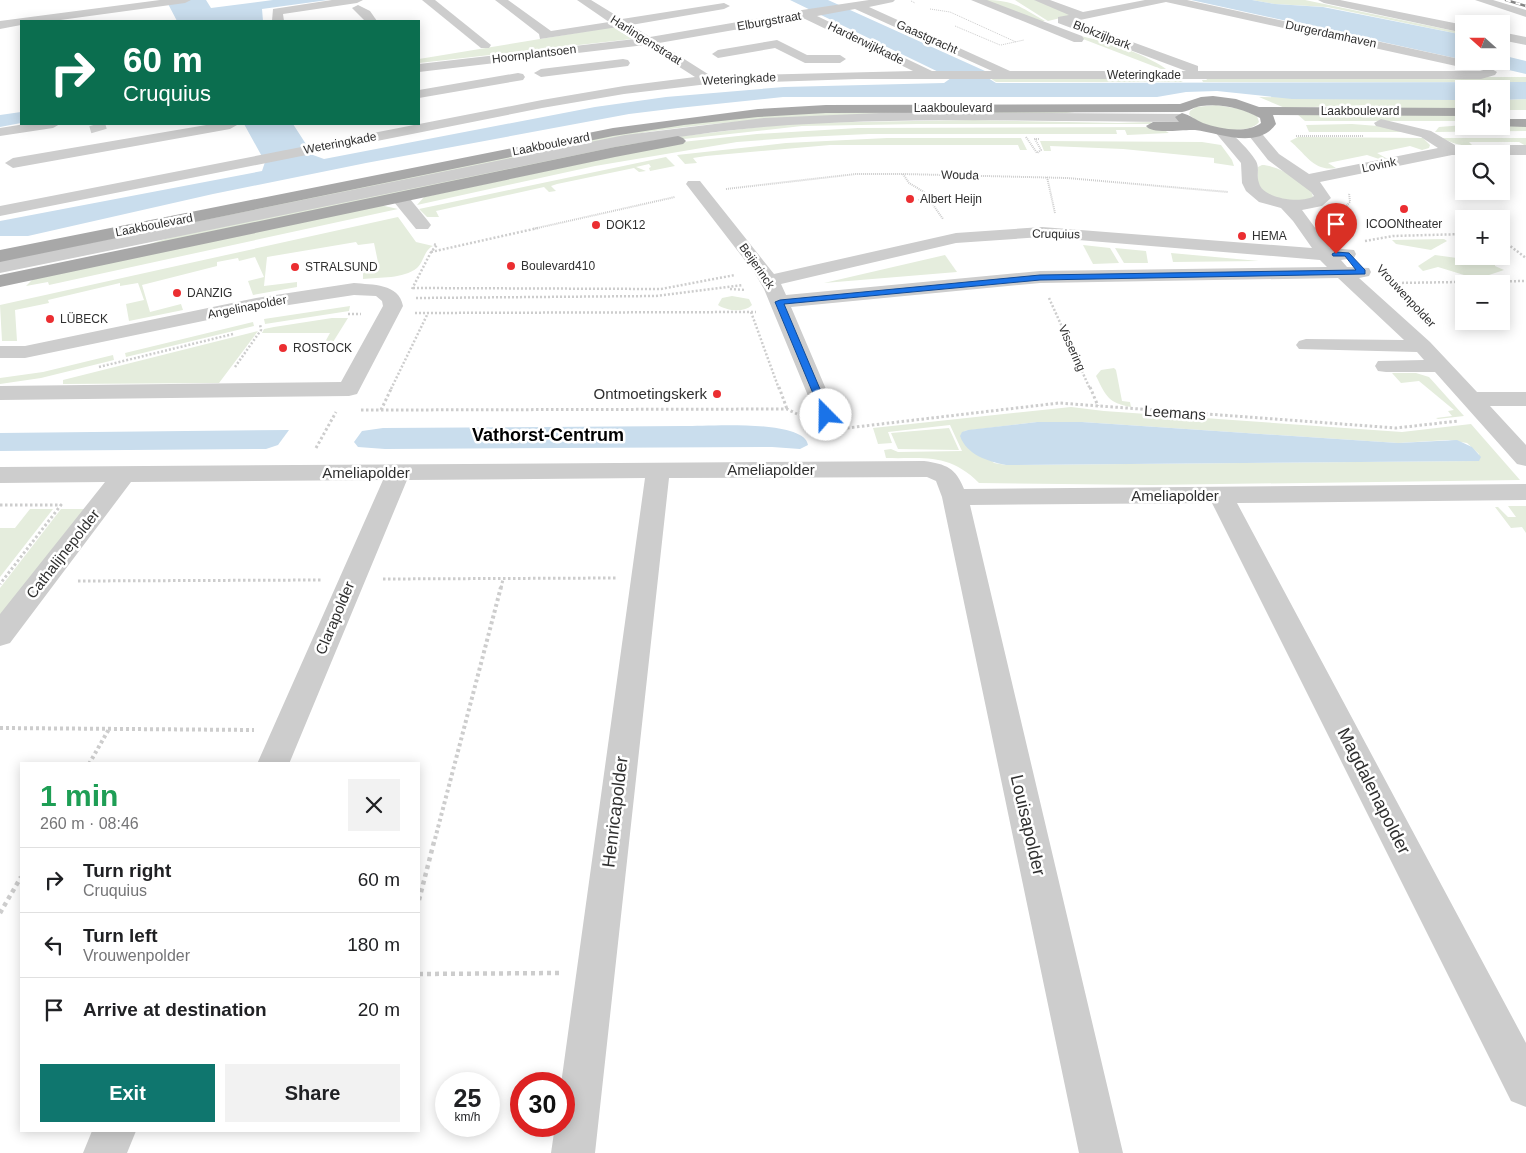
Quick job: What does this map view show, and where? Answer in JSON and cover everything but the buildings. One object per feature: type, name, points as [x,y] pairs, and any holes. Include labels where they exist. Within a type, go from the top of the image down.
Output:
[{"type":"main road","name":"Laakboulevard","points":[[1187,118],[1190,104],[1199,85],[1233,104],[1257,111],[1455,112]]},
{"type":"main road","name":"Laakboulevard","points":[[0,256],[613,132],[684,121],[758,113],[826,109],[1111,108],[1187,118]]},
{"type":"main road","points":[[1187,118],[1222,132],[1253,132],[1266,128],[1269,124],[1266,116],[1257,111]]},
{"type":"main road","points":[[1510,112],[1526,112]]},
{"type":"main road","name":"Laakboulevard","points":[[0,281],[641,147],[774,130],[1187,118]]},
{"type":"main road","name":"Laakboulevard","points":[[1269,124],[1455,123]]},
{"type":"main road","points":[[1510,123],[1526,123]]},
{"type":"street","points":[[35,20],[123,4],[164,3],[185,0]]},
{"type":"street","points":[[428,0],[484,45]]},
{"type":"street","points":[[501,0],[548,35]]},
{"type":"street","name":"Harlingenstraat","points":[[582,0],[708,80]]},
{"type":"street","points":[[681,0],[700,10]]},
{"type":"street","points":[[857,6],[888,0]]},
{"type":"street","name":"Blokzijlpark","points":[[977,0],[1091,44]]},
{"type":"street","name":"Blokzijlpark","points":[[1040,0],[1082,16]]},
{"type":"street","points":[[1082,16],[1162,0]]},
{"type":"street","name":"Durgerdamhaven","points":[[1171,0],[1479,67],[1490,72]]},
{"type":"street","points":[[1324,0],[1455,27]]},
{"type":"street","points":[[1481,0],[1526,14]]},
{"type":"street","points":[[278,20],[277,11],[354,3],[366,13],[370,20]]},
{"type":"street","points":[[123,4],[131,20]]},
{"type":"street","points":[[669,4],[680,13]]},
{"type":"street","name":"Harderwijkkade","points":[[784,4],[926,72],[927,75]]},
{"type":"street","name":"Gaastgracht","points":[[842,4],[857,6],[1006,72],[1008,75]]},
{"type":"street","name":"Elburgstraat","points":[[649,41],[822,11],[842,4]]},
{"type":"street","name":"Hoornplantsoen","points":[[530,38],[724,6]]},
{"type":"street","name":"Blokzijlpark","points":[[1082,16],[1062,20],[1198,71],[1199,85]]},
{"type":"street","points":[[0,25],[20,22]]},
{"type":"street","points":[[1510,38],[1526,42]]},
{"type":"street","name":"Hoornplantsoen","points":[[420,56],[448,58],[562,51],[649,41]]},
{"type":"street","points":[[718,54],[777,44],[805,59],[851,59]]},
{"type":"street","points":[[562,51],[572,69]]},
{"type":"street","points":[[448,58],[456,79],[464,86]]},
{"type":"street","name":"Hoornplantsoen","points":[[420,68],[448,58]]},
{"type":"street","points":[[869,59],[896,58]]},
{"type":"street","name":"Blokzijlpark","points":[[1133,61],[1159,71],[1162,75]]},
{"type":"street","points":[[541,73],[623,63]]},
{"type":"street","name":"Weteringkade","points":[[0,211],[249,160],[624,90],[708,80],[927,75],[1162,75],[1199,85],[1481,75],[1490,72]]},
{"type":"street","points":[[420,94],[518,77]]},
{"type":"street","name":"Laakboulevard","points":[[1059,117],[1111,108]]},
{"type":"street","name":"Laakboulevard","points":[[0,267],[625,140],[694,129],[764,122],[872,116],[1187,118]]},
{"type":"street","points":[[1381,123],[1426,134],[1452,150]]},
{"type":"street","points":[[1426,134],[1429,127],[1438,123]]},
{"type":"street","points":[[0,132],[46,125]]},
{"type":"street","points":[[13,164],[230,125]]},
{"type":"street","points":[[99,131],[103,148]]},
{"type":"street","points":[[1222,132],[1249,163],[1283,165]]},
{"type":"street","points":[[1253,132],[1267,151],[1322,193],[1323,198],[1314,204]]},
{"type":"street","name":"Lovink","points":[[1306,180],[1452,150],[1526,150]]},
{"type":"street","name":"Vrouwenpolder","points":[[1249,163],[1252,187],[1266,198],[1286,204],[1314,204],[1316,212],[1346,254],[1423,346],[1526,459]]},
{"type":"street","name":"Beijerinck","points":[[702,188],[769,280],[780,302],[829,422]]},
{"type":"street","points":[[400,198],[422,225]]},
{"type":"street","name":"Vrouwenpolder","points":[[1286,204],[1299,217],[1325,254],[1346,254],[1371,270],[1423,346]]},
{"type":"street","name":"Cruquius","points":[[769,280],[956,238],[1042,232],[1325,254]]},
{"type":"street","name":"Laakboulevard","points":[[78,266],[160,234]]},
{"type":"street","points":[[780,302],[1040,278],[1346,254]]},
{"type":"street","name":"Angelinapolder","points":[[0,352],[25,352],[256,304],[354,289],[374,289],[388,294],[392,299],[393,306],[349,390]]},
{"type":"street","points":[[1306,346],[1423,346]]},
{"type":"street","points":[[1386,366],[1443,366]]},
{"type":"street","points":[[0,392],[349,390]]},
{"type":"street","points":[[1472,398],[1526,399]]},
{"type":"street","name":"Ameliapolder","points":[[0,475],[125,472],[304,474],[924,469],[947,477],[955,497],[1526,492]]},
{"type":"street","name":"Henricapolder","points":[[573,1153],[658,471]]},
{"type":"street","name":"Cathalijnepolder","points":[[0,634],[125,472]]},
{"type":"street","name":"Clarapolder","points":[[274,762],[398,473]]},
{"type":"street","name":"Magdalenapolder","points":[[1221,496],[1526,1086]]},
{"type":"street","name":"Louisapolder","points":[[955,497],[1101,1153]]},
{"type":"street","points":[[106,1153],[115,1132]]},
{"type":"path","points":[[911,1],[915,3]]},
{"type":"path","points":[[930,9],[950,12],[1016,42]]},
{"type":"path","points":[[952,24],[999,45],[1024,40]]},
{"type":"path","points":[[1037,153],[1025,136],[1045,136]]},
{"type":"path","name":"Wouda","points":[[431,252],[702,188],[814,180],[856,174],[1047,177],[1211,191]]},
{"type":"path","points":[[902,174],[909,183],[924,192],[946,224]]},
{"type":"path","points":[[1324,176],[1350,193],[1350,202],[1335,215],[1346,254]]},
{"type":"path","points":[[1047,177],[1057,220]]},
{"type":"path","points":[[918,200],[927,199]]},
{"type":"path","points":[[1364,242],[1393,236],[1455,234]]},
{"type":"path","points":[[411,293],[431,252],[437,245],[426,244]]},
{"type":"path","points":[[1510,246],[1526,258]]},
{"type":"path","name":"Vrouwenpolder","points":[[1371,270],[1407,297]]},
{"type":"path","points":[[1403,283],[1526,281]]},
{"type":"path","name":"Vissering","points":[[1046,290],[1098,407]]},
{"type":"path","points":[[219,391],[261,330],[256,304]]},
{"type":"path","points":[[751,312],[787,409]]},
{"type":"path","points":[[381,410],[428,313]]},
{"type":"path","points":[[304,474],[349,390]]},
{"type":"path","name":"Leemans","points":[[829,422],[1059,403],[1396,428],[1491,419]]},
{"type":"path","points":[[338,410],[787,409],[829,422]]},
{"type":"path","points":[[0,505],[61,505],[0,584]]},
{"type":"path","points":[[420,896],[504,579]]},
{"type":"path","points":[[0,728],[288,730]]},
{"type":"path","points":[[90,762],[109,729]]},
{"type":"path","points":[[0,913],[20,879]]},
{"type":"path","points":[[420,974],[596,972]]},
{"type":"green space","points":[[982,0],[1002,1],[1016,5],[1045,21],[1040,22]]},
{"type":"green space","points":[[1015,0],[1035,0],[1070,13],[1069,16],[1048,21]]},
{"type":"green space","points":[[1252,0],[1305,0],[1455,31],[1455,33],[1327,7],[1275,4]]},
{"type":"green space","points":[[613,27],[632,39],[420,63],[420,59]]},
{"type":"green space","points":[[1070,34],[1120,47],[1145,57],[1166,69],[1161,69]]},
{"type":"green space","points":[[1171,77],[1183,82],[996,82],[990,78]]},
{"type":"green space","points":[[1205,77],[1526,77],[1526,82],[1510,82],[1510,80],[1455,80],[1455,82],[1203,82],[1202,80],[1207,80]]},
{"type":"green space","points":[[1259,97],[1455,99],[1455,110],[1372,107],[1369,105],[1285,108]]},
{"type":"green space","points":[[1526,99],[1526,110],[1510,110],[1510,100]]},
{"type":"green space","points":[[1216,105],[1241,109],[1257,116],[1259,122],[1253,127],[1245,129],[1224,129],[1203,123],[1194,119],[1189,114],[1196,107]]},
{"type":"green space","points":[[1082,111],[1067,113],[856,115],[699,125],[647,132],[132,237],[208,216],[642,129],[787,113]]},
{"type":"green space","points":[[1296,113],[1455,113],[1455,121],[1305,121]]},
{"type":"green space","points":[[974,120],[1150,122],[1154,124],[802,126],[656,142],[127,251],[175,236],[632,142],[795,123]]},
{"type":"green space","points":[[1352,124],[1378,126],[1411,132],[1309,132],[1306,125]]},
{"type":"green space","points":[[1510,125],[1526,125],[1526,131],[1510,131]]},
{"type":"green space","points":[[1455,126],[1455,132],[1435,132],[1439,127]]},
{"type":"green space","points":[[1159,127],[1169,133],[1127,135],[1125,130],[1116,130],[1117,134],[869,134],[737,142],[595,166],[417,205],[424,197],[682,142],[757,134],[858,128]]},
{"type":"green space","points":[[1298,137],[1423,138],[1430,145],[1429,148],[1422,150],[1410,146],[1377,153],[1386,158],[1379,159],[1367,155],[1328,163],[1336,168],[1328,169],[1316,165],[1290,141]]},
{"type":"green space","points":[[887,138],[1021,138],[1027,150],[1020,150],[1018,145],[830,145],[706,156],[693,158],[697,163],[685,164],[677,155],[786,143]]},
{"type":"green space","points":[[1441,138],[1526,138],[1526,146],[1519,142],[1469,142],[1472,145],[1457,144]]},
{"type":"green space","points":[[1040,141],[1202,142],[1221,145],[1234,166],[1214,163],[1214,158],[1123,149],[1050,146],[1051,151],[1044,151]]},
{"type":"green space","points":[[666,157],[675,166],[650,171],[649,168],[651,167],[649,164],[636,167],[646,171],[639,172],[634,168],[551,186],[556,191],[549,192],[544,187],[436,211],[439,217],[427,217],[419,209]]},
{"type":"green space","points":[[1262,165],[1284,171],[1300,181],[1307,186],[1313,197],[1291,201],[1268,193],[1258,183],[1258,167]]},
{"type":"green space","points":[[380,205],[398,209],[49,285],[48,282],[26,286],[34,278]]},
{"type":"green space","points":[[398,217],[416,242],[433,246],[428,250],[417,268],[405,274],[363,279],[363,270],[379,267],[374,243],[358,245],[356,242],[267,257],[264,286],[297,282],[297,287],[253,295],[248,281],[264,277],[255,257],[239,261],[238,258],[217,262],[217,266],[142,285],[150,312],[181,304],[183,310],[129,321],[126,304],[144,300],[138,283],[120,286],[120,283],[48,300],[49,303],[15,310],[17,341],[2,341],[0,305]]},
{"type":"green space","points":[[1444,239],[1447,241],[1431,250],[1396,244],[1392,240]]},
{"type":"green space","points":[[1083,245],[1110,248],[1119,263],[1093,264]]},
{"type":"green space","points":[[1115,248],[1146,251],[1148,263],[1124,263]]},
{"type":"green space","points":[[1171,253],[1259,261],[1173,262]]},
{"type":"green space","points":[[945,255],[957,272],[824,283]]},
{"type":"green space","points":[[1435,255],[1455,258],[1455,265],[1495,265],[1504,270],[1489,275],[1464,275],[1438,267],[1423,271],[1418,266]]},
{"type":"green space","points":[[732,296],[749,299],[752,305],[749,308],[735,310],[726,309],[718,305],[722,298]]},
{"type":"green space","points":[[350,306],[349,311],[265,324],[264,319]]},
{"type":"green space","points":[[332,318],[348,318],[333,342],[325,342],[330,333],[262,333],[264,329]]},
{"type":"green space","points":[[253,322],[254,326],[126,357],[125,353]]},
{"type":"green space","points":[[258,331],[219,383],[63,384],[63,380],[59,381]]},
{"type":"green space","points":[[113,355],[114,360],[41,378],[0,384],[0,378],[43,372]]},
{"type":"green space","points":[[1114,368],[1122,401],[1130,402],[1131,407],[1112,401],[1102,389],[1096,376],[1101,370]]},
{"type":"green space","points":[[1392,373],[1416,373],[1429,377],[1464,416],[1436,418],[1452,416],[1448,411],[1454,410],[1419,381],[1401,383]]},
{"type":"green space","points":[[1071,407],[1104,411],[1402,432],[1471,424],[1520,480],[1151,485],[979,483],[968,473],[947,462],[925,458],[886,458],[884,450],[891,449],[898,452],[962,451],[950,425],[888,432],[892,443],[878,444],[873,428]],"holes":[[[1037,422],[1082,422],[1398,443],[1448,440],[1467,443],[1479,454],[1478,461],[1006,465],[994,463],[964,431]]]},
{"type":"green space","points":[[949,428],[959,450],[898,449],[891,433]]},
{"type":"green space","points":[[1508,506],[1526,506],[1526,533],[1522,527],[1511,528],[1495,507],[1498,507],[1508,517],[1516,517]]},
{"type":"green space","points":[[30,509],[53,509],[0,577],[0,528],[15,528]]},
{"type":"green space","points":[[61,509],[86,509],[0,624],[0,588]]},
{"type":"water","points":[[166,0],[206,0],[211,8],[273,0],[328,0],[262,9],[263,20],[176,20]]},
{"type":"water","points":[[790,0],[828,0],[985,71],[988,78],[996,83],[1455,82],[1455,100],[1292,99],[1217,91],[1186,92],[1157,97],[783,97],[629,114],[366,163],[213,194],[28,236],[0,236],[0,221],[262,171],[265,162],[245,125],[294,125],[313,155],[324,159],[595,107],[666,97],[784,87],[944,83],[951,78]]},
{"type":"water","points":[[1191,0],[1252,0],[1275,4],[1323,7],[1455,33],[1455,58]]},
{"type":"water","points":[[1510,57],[1526,61],[1526,74],[1509,70]]},
{"type":"water","points":[[1510,82],[1526,82],[1526,99],[1510,100]]},
{"type":"water","points":[[20,112],[20,123],[0,127],[0,115]]},
{"type":"water","points":[[1037,422],[1082,422],[1398,443],[1457,440],[1472,447],[1481,457],[1479,461],[1006,465],[979,456],[967,448],[960,436],[962,432],[968,430]]},
{"type":"water","points":[[733,425],[773,428],[790,431],[802,437],[808,445],[800,449],[772,447],[385,449],[358,447],[354,442],[362,431],[383,428]]},
{"type":"water","points":[[289,430],[278,445],[266,449],[0,451],[0,433]]},
{"type":"tunnel","points":[[97,125],[99,131]]},
{"type":"railway","points":[[1506,0],[1526,6]]},
{"type":"place","name":"Albert Heijn","points":[[910,199]]},
{"type":"place","name":"ICOONtheater","points":[[1404,209]]},
{"type":"place","name":"DOK12","points":[[596,225]]},
{"type":"place","name":"HEMA","points":[[1242,236]]},
{"type":"place","name":"Boulevard410","points":[[511,266]]},
{"type":"place","name":"STRALSUND","points":[[295,267]]},
{"type":"place","name":"DANZIG","points":[[177,293]]},
{"type":"place","name":"LÜBECK","points":[[50,319]]},
{"type":"place","name":"ROSTOCK","points":[[283,348]]},
{"type":"place","name":"Ontmoetingskerk","points":[[717,394]]},
{"type":"district","name":"Vathorst-Centrum","points":[[548,435]]},
{"type":"route","points":[[826,415],[780,302],[1040,278],[1362,272],[1347,254],[1336,254]]}]
